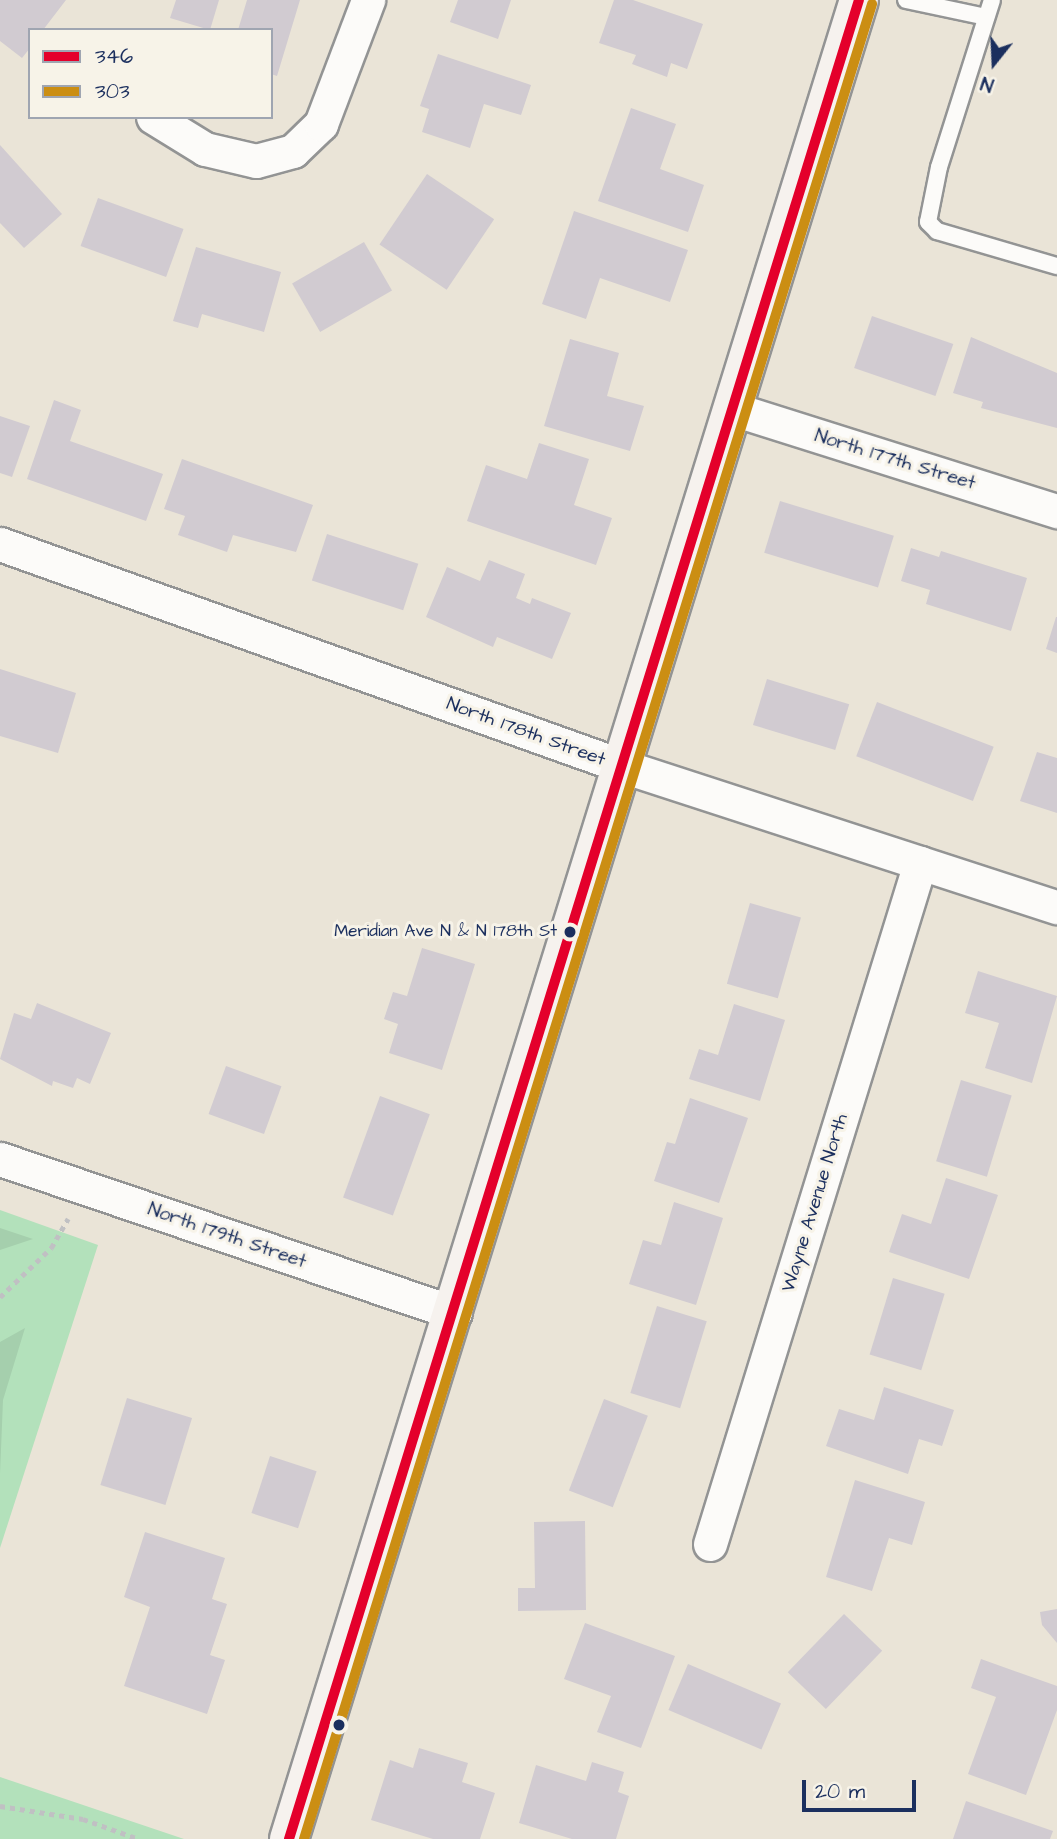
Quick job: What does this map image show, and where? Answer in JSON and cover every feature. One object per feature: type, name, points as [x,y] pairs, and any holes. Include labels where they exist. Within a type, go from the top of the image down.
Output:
[{"type":"street","points":[[156,119],[205,149],[256,161],[293,151],[321,124],[368,0]]},
{"type":"street","points":[[289,1839],[455,1313],[859,0]]},
{"type":"street","name":"North 177th Street","points":[[733,409],[1057,511]]},
{"type":"street","name":"North 178th Street","points":[[0,544],[622,766],[1057,907]]},
{"type":"street","name":"Wayne Avenue North","points":[[710,1544],[920,863]]},
{"type":"street","name":"North 179th Street","points":[[0,1159],[455,1313]]},
{"type":"lane","points":[[906,0],[986,17]]},
{"type":"lane","points":[[992,0],[939,167],[928,222],[937,231],[1057,266]]},
{"type":"path","points":[[0,1297],[51,1248],[87,1189]]},
{"type":"path","points":[[0,1806],[83,1819],[139,1839]]},
{"type":"green space","points":[[0,1210],[98,1245],[0,1548]]},
{"type":"green space","points":[[0,1228],[33,1239],[0,1250]]},
{"type":"green space","points":[[25,1328],[3,1400],[0,1474],[0,1342]]},
{"type":"green space","points":[[0,1777],[184,1839],[0,1839]]},
{"type":"building","points":[[0,0],[66,0],[45,28],[28,28],[28,50],[22,58],[0,41]]},
{"type":"building","points":[[176,0],[219,0],[211,28],[170,18]]},
{"type":"building","points":[[247,0],[300,0],[277,76],[273,75],[273,28],[239,28]]},
{"type":"building","points":[[458,0],[511,0],[498,39],[450,22]]},
{"type":"building","points":[[614,0],[633,0],[703,24],[687,69],[671,63],[667,77],[632,64],[636,55],[599,43]]},
{"type":"building","points":[[438,54],[531,85],[521,115],[484,104],[470,148],[422,132],[429,109],[420,106]]},
{"type":"building","points":[[631,108],[676,124],[660,169],[704,185],[688,232],[598,201]]},
{"type":"building","points":[[0,145],[62,214],[24,248],[0,223]]},
{"type":"building","points":[[427,174],[494,219],[447,290],[379,244]]},
{"type":"building","points":[[98,198],[184,229],[166,277],[81,246]]},
{"type":"building","points":[[574,211],[688,250],[670,302],[600,278],[586,319],[542,304]]},
{"type":"building","points":[[364,242],[392,290],[320,332],[292,284]]},
{"type":"building","points":[[196,247],[281,272],[264,332],[202,314],[198,328],[173,321]]},
{"type":"building","points":[[872,316],[953,344],[935,396],[854,368]]},
{"type":"building","points":[[971,337],[1057,373],[1057,428],[981,408],[983,402],[953,393]]},
{"type":"building","points":[[570,339],[619,353],[607,396],[644,406],[630,451],[544,426]]},
{"type":"building","points":[[54,400],[81,410],[70,441],[163,474],[146,521],[27,479]]},
{"type":"building","points":[[0,416],[30,426],[12,477],[0,473]]},
{"type":"building","points":[[539,443],[589,459],[574,505],[612,518],[596,565],[467,521],[486,465],[527,479]]},
{"type":"building","points":[[182,459],[313,505],[296,552],[233,535],[227,552],[178,535],[185,516],[164,509]]},
{"type":"building","points":[[780,501],[894,536],[878,587],[764,553]]},
{"type":"building","points":[[327,534],[418,564],[403,610],[312,581]]},
{"type":"building","points":[[911,548],[939,557],[941,551],[1027,578],[1011,631],[926,604],[930,590],[901,581]]},
{"type":"building","points":[[489,560],[525,574],[516,598],[530,604],[532,598],[571,613],[552,659],[497,637],[493,647],[426,617],[447,567],[480,581]]},
{"type":"building","points":[[1057,617],[1057,653],[1046,649]]},
{"type":"building","points":[[0,669],[76,693],[58,753],[0,736]]},
{"type":"building","points":[[767,679],[849,704],[835,750],[753,725]]},
{"type":"building","points":[[877,702],[994,747],[973,801],[856,756]]},
{"type":"building","points":[[1037,752],[1057,758],[1057,813],[1020,801]]},
{"type":"building","points":[[750,903],[801,918],[778,998],[727,984]]},
{"type":"building","points":[[422,948],[475,964],[442,1070],[389,1053],[398,1024],[384,1019],[393,992],[407,996]]},
{"type":"building","points":[[978,971],[1057,996],[1032,1083],[985,1068],[999,1023],[965,1013]]},
{"type":"building","points":[[37,1003],[111,1033],[90,1084],[77,1078],[73,1088],[53,1081],[52,1086],[0,1059],[14,1013],[31,1019]]},
{"type":"building","points":[[734,1004],[785,1020],[760,1101],[689,1079],[699,1049],[718,1055]]},
{"type":"building","points":[[226,1066],[281,1086],[264,1134],[209,1114]]},
{"type":"building","points":[[961,1080],[1012,1095],[987,1177],[936,1161]]},
{"type":"building","points":[[380,1096],[430,1114],[393,1216],[343,1197]]},
{"type":"building","points":[[690,1098],[748,1118],[719,1203],[654,1181],[667,1142],[675,1144]]},
{"type":"building","points":[[946,1178],[998,1195],[969,1279],[889,1252],[902,1214],[931,1224]]},
{"type":"building","points":[[674,1202],[723,1218],[696,1305],[629,1284],[643,1240],[661,1245]]},
{"type":"building","points":[[893,1278],[945,1294],[921,1370],[870,1355]]},
{"type":"building","points":[[657,1306],[707,1321],[680,1408],[630,1393]]},
{"type":"building","points":[[884,1387],[954,1410],[942,1446],[919,1439],[908,1474],[826,1446],[839,1409],[874,1420]]},
{"type":"building","points":[[127,1398],[192,1418],[165,1505],[100,1485]]},
{"type":"building","points":[[604,1399],[648,1416],[613,1507],[569,1490]]},
{"type":"building","points":[[270,1456],[317,1471],[298,1528],[251,1513]]},
{"type":"building","points":[[855,1480],[925,1502],[912,1545],[889,1538],[872,1591],[826,1577]]},
{"type":"building","points":[[585,1521],[586,1610],[518,1611],[518,1588],[535,1588],[534,1522]]},
{"type":"building","points":[[145,1532],[225,1558],[212,1599],[227,1604],[210,1655],[225,1660],[207,1714],[124,1686],[150,1607],[124,1597]]},
{"type":"building","points":[[1057,1609],[1057,1643],[1042,1625],[1040,1612]]},
{"type":"building","points":[[844,1614],[882,1651],[826,1709],[788,1672]]},
{"type":"building","points":[[585,1623],[675,1656],[641,1748],[597,1732],[611,1696],[564,1679]]},
{"type":"building","points":[[981,1659],[1057,1686],[1057,1710],[1026,1795],[968,1774],[996,1697],[971,1688]]},
{"type":"building","points":[[688,1664],[781,1703],[761,1749],[668,1710]]},
{"type":"building","points":[[419,1748],[468,1763],[462,1782],[495,1793],[480,1839],[433,1839],[371,1820],[390,1760],[413,1768]]},
{"type":"building","points":[[592,1762],[624,1772],[618,1792],[629,1796],[616,1839],[572,1839],[519,1823],[536,1765],[586,1781]]},
{"type":"building","points":[[966,1801],[1053,1831],[1050,1839],[953,1839]]},
{"type":"transit line","name":"346","points":[[289,1839],[859,0]]},
{"type":"transit line","name":"303","points":[[304,1839],[872,4]]},
{"type":"place","name":"Meridian Ave N & N 178th St","points":[[570,932]]}]
